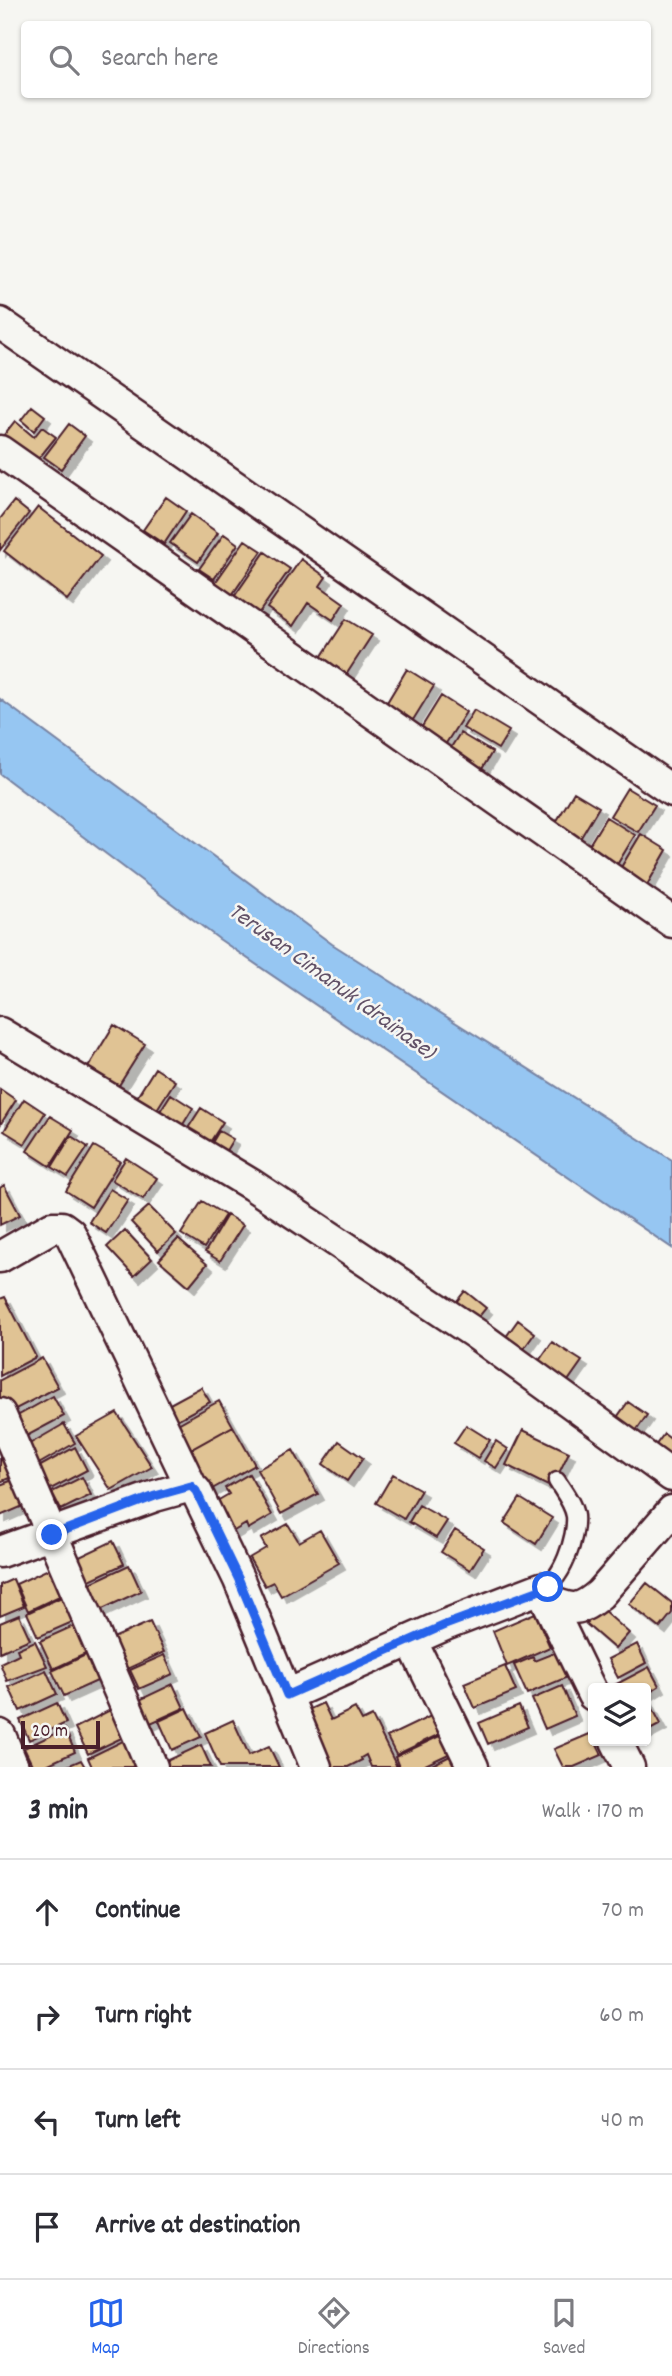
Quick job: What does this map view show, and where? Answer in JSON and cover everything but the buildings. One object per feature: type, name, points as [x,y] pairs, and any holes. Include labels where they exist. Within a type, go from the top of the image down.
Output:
[{"type":"street","points":[[0,323],[672,790]]},
{"type":"street","points":[[0,451],[672,922]]},
{"type":"street","points":[[0,1033],[252,1185],[476,1334],[672,1476]]},
{"type":"street","points":[[0,1257],[52,1227],[62,1227],[70,1233],[239,1580],[316,1767]]},
{"type":"street","points":[[0,1414],[152,1767]]},
{"type":"street","points":[[0,1552],[155,1496],[191,1486]]},
{"type":"street","points":[[546,1591],[567,1609],[593,1599],[672,1511]]},
{"type":"street","points":[[287,1695],[411,1640],[546,1591]]},
{"type":"street","points":[[546,1591],[588,1684]]},
{"type":"street","points":[[411,1640],[473,1767]]},
{"type":"street","points":[[618,1746],[628,1767]]},
{"type":"lane","points":[[546,1591],[562,1566],[574,1534],[575,1515],[557,1480]]},
{"type":"water","name":"Terusan Cimanuk (drainase)","points":[[0,699],[332,944],[672,1160],[672,1248],[219,939],[0,774]]},
{"type":"route","points":[[52,1535],[155,1496],[191,1486],[196,1491],[239,1580],[287,1695],[445,1625],[548,1587]]}]
